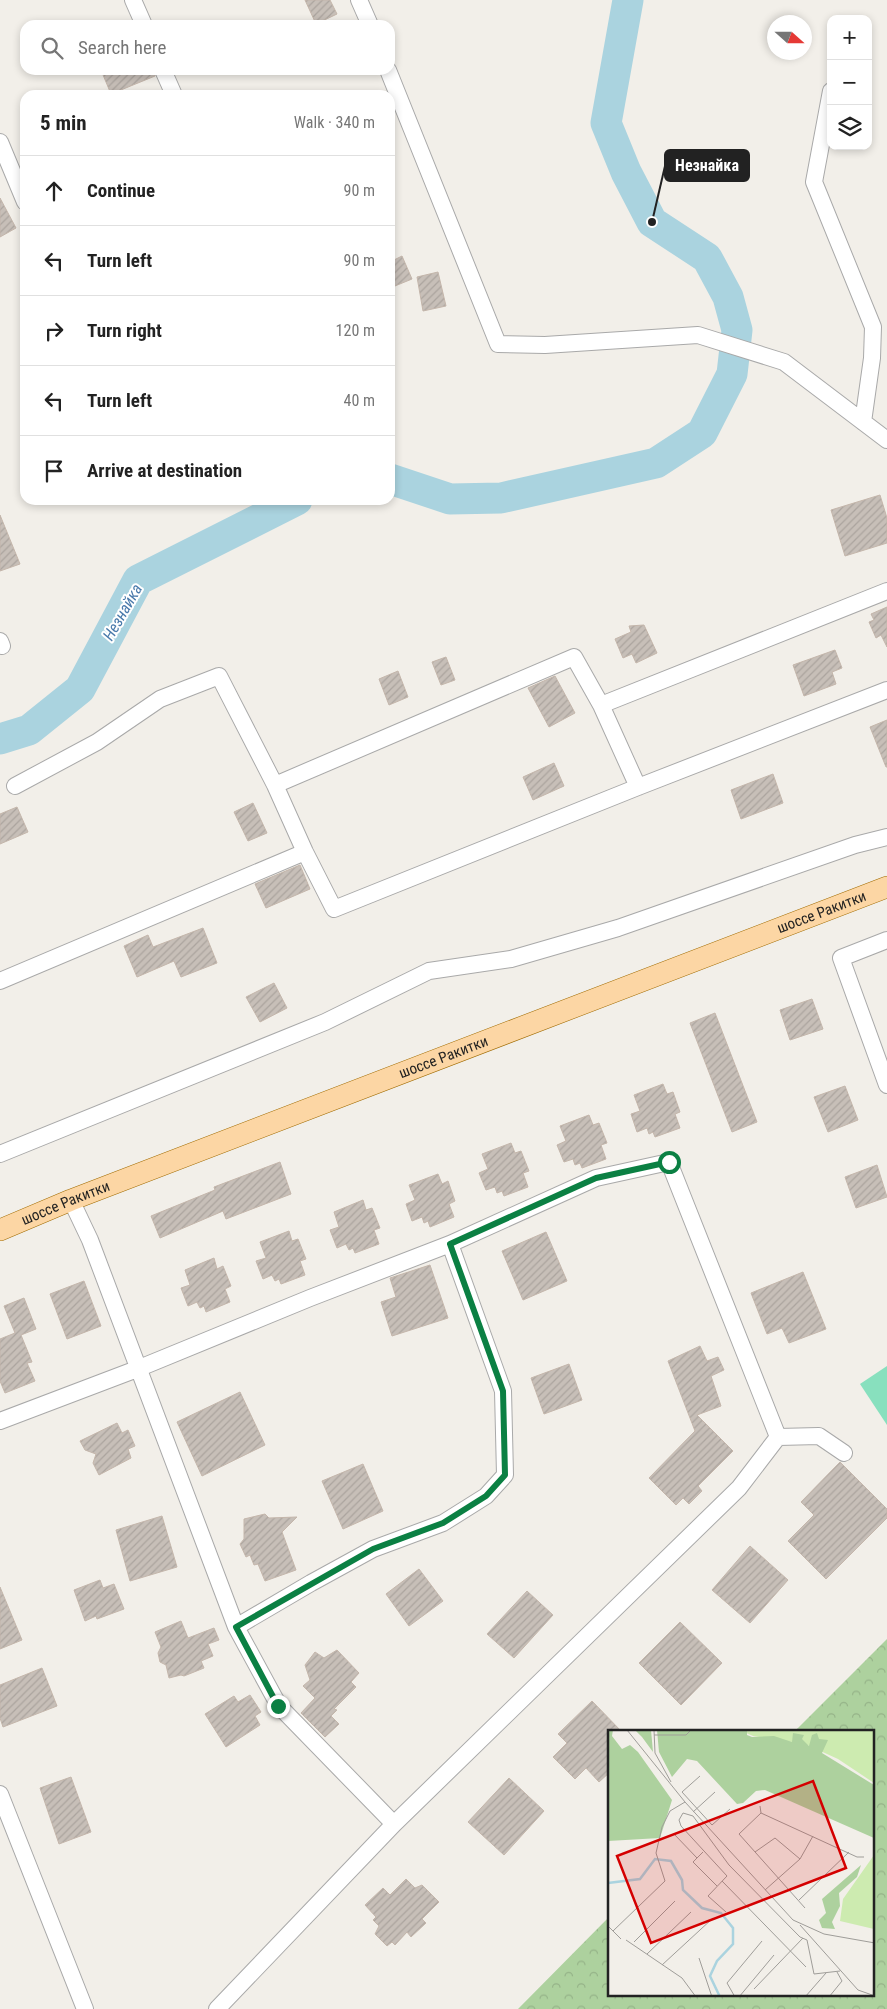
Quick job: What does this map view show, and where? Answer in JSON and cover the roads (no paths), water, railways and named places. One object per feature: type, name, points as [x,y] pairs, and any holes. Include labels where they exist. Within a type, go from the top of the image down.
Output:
[{"type":"main road","name":"шоссе Ракитки","points":[[0,1230],[71,1200],[887,887]]},
{"type":"street","points":[[133,0],[142,20]]},
{"type":"street","points":[[359,0],[368,20]]},
{"type":"street","points":[[165,75],[172,90]]},
{"type":"street","points":[[390,75],[498,344],[545,345],[698,335],[784,362],[887,440]]},
{"type":"street","points":[[828,105],[814,182],[873,327],[872,358],[863,422]]},
{"type":"street","points":[[0,142],[20,190]]},
{"type":"street","points":[[601,705],[887,590]]},
{"type":"street","points":[[275,785],[574,657],[601,705],[638,787]]},
{"type":"street","points":[[15,786],[97,742],[160,699],[219,676],[275,785],[305,852],[334,909],[887,690]]},
{"type":"street","points":[[0,1154],[325,1022],[429,971],[511,959],[600,933],[854,845],[887,838]]},
{"type":"street","points":[[0,980],[305,852]]},
{"type":"street","points":[[887,940],[841,958],[887,1085]]},
{"type":"street","points":[[0,1421],[137,1369],[310,1298],[450,1244],[596,1178],[669,1162],[778,1437]]},
{"type":"street","points":[[71,1200],[90,1240],[137,1369],[236,1627],[278,1706],[394,1824]]},
{"type":"street","points":[[236,1627],[373,1549],[443,1523],[486,1496],[505,1475],[503,1391],[450,1244]]},
{"type":"street","points":[[778,1437],[819,1436],[844,1453]]},
{"type":"street","points":[[217,2009],[394,1824],[739,1488],[778,1437]]},
{"type":"street","points":[[0,1794],[85,2009]]},
{"type":"waterway","name":"Незнайка","points":[[395,481],[450,499],[501,498],[656,463],[702,433],[732,374],[737,330],[728,297],[707,258],[652,222],[626,172],[606,123],[628,0]]},
{"type":"waterway","name":"Незнайка","points":[[0,739],[29,730],[80,689],[138,580],[287,505]]},
{"type":"place","name":"Незнайка","points":[[652,222]]}]
